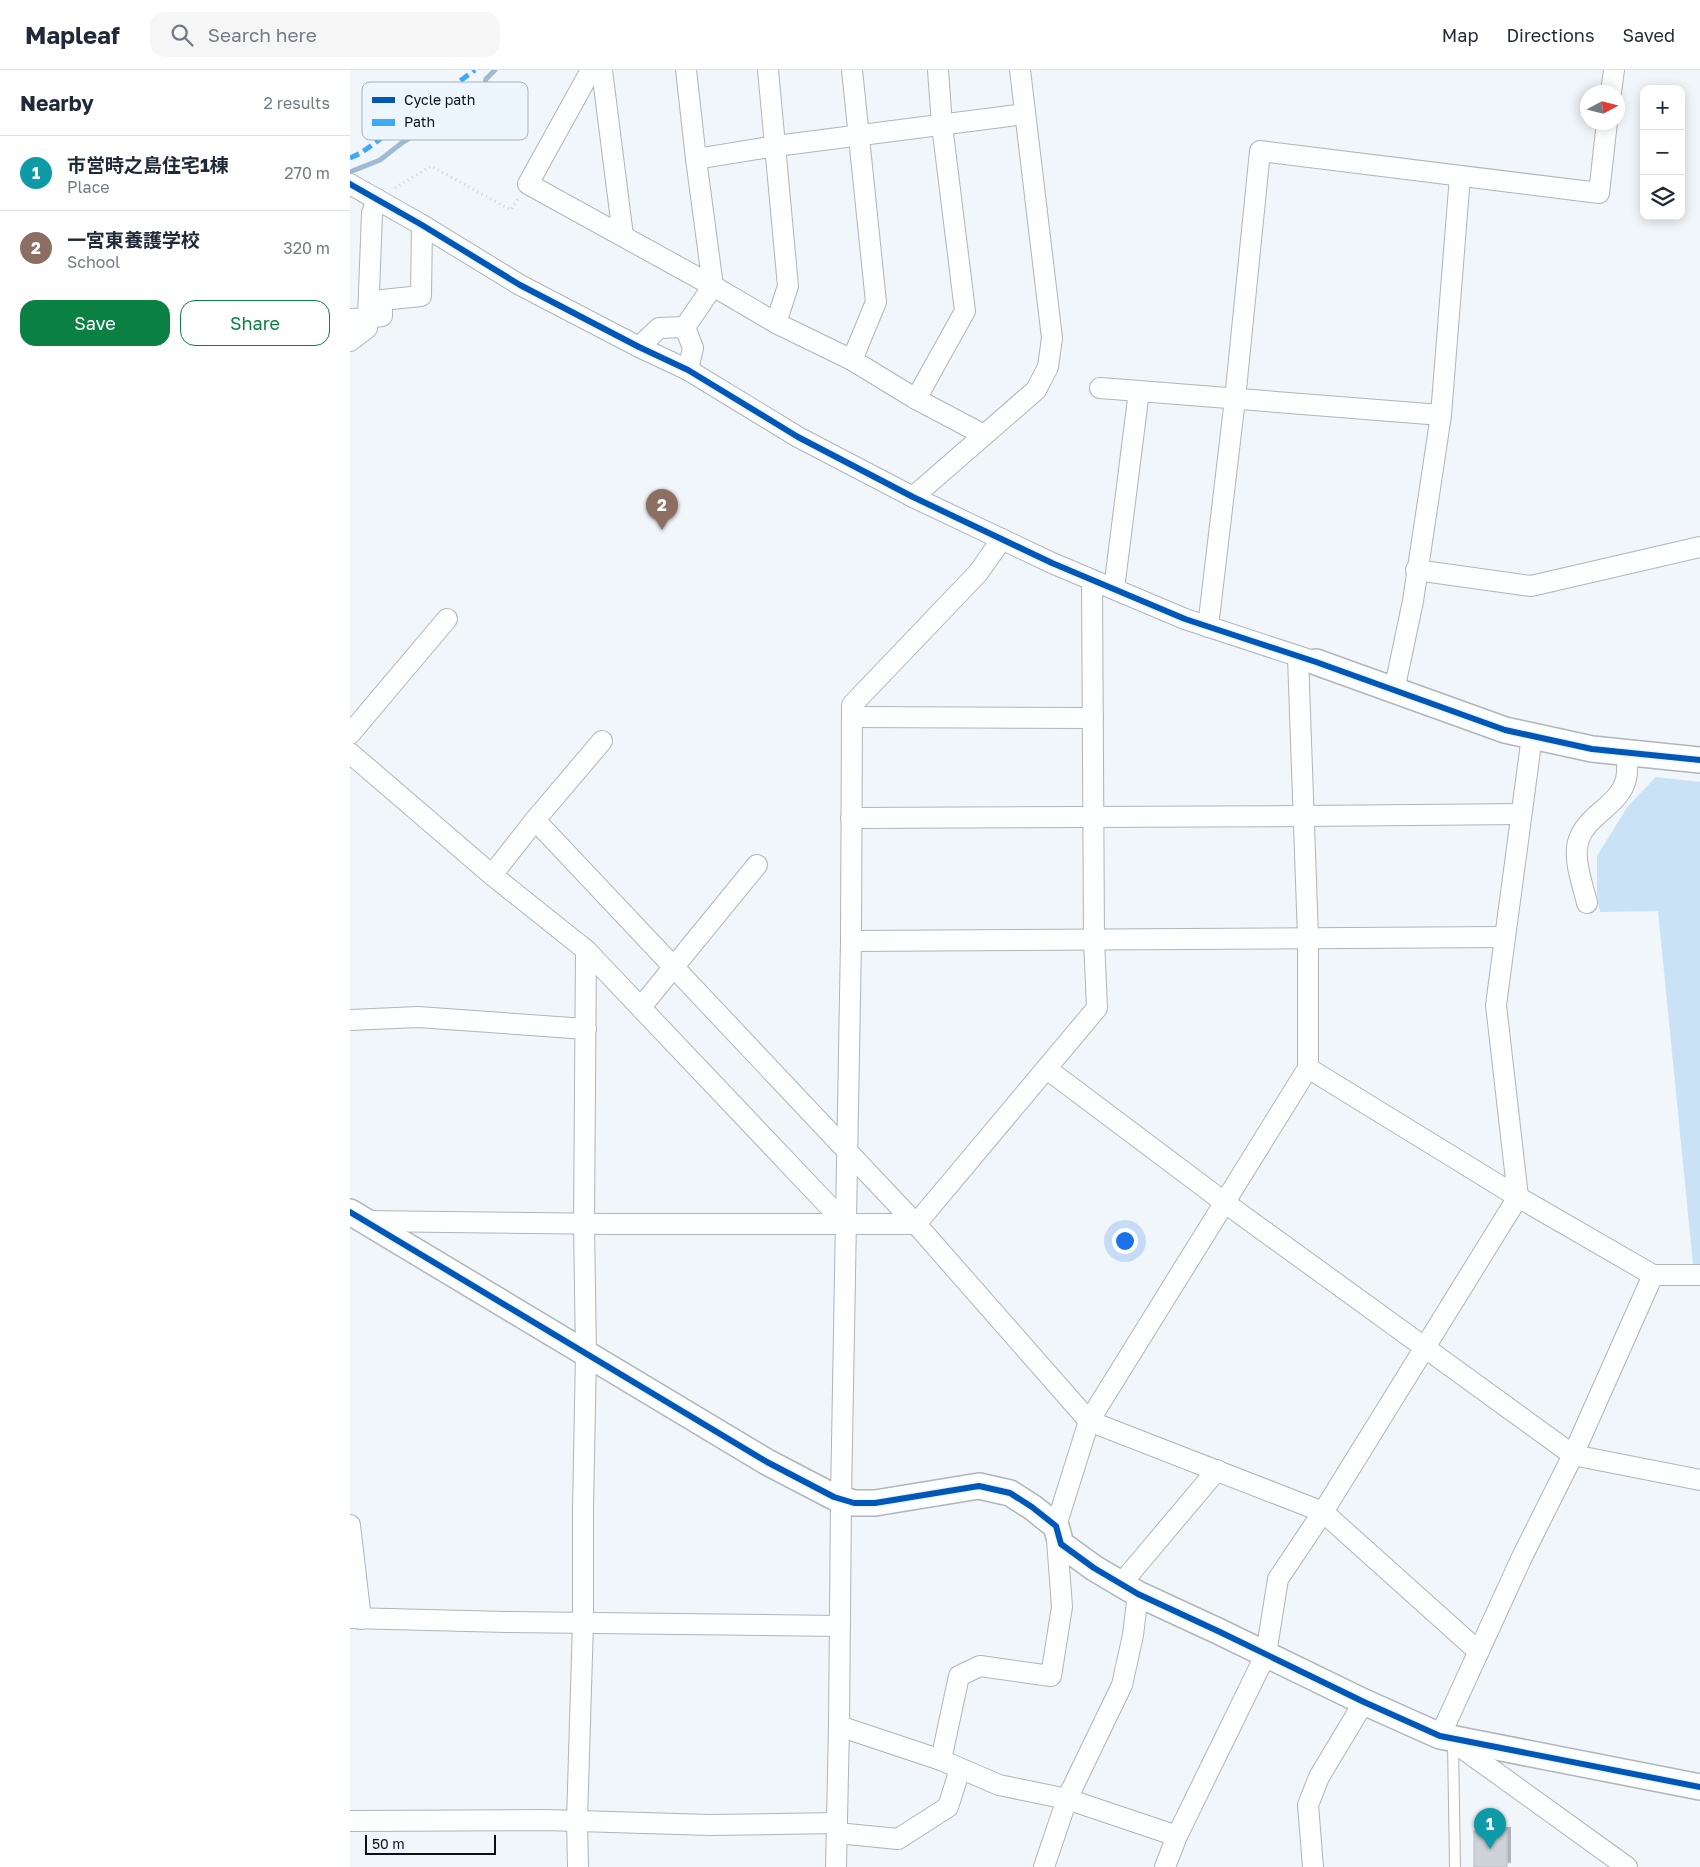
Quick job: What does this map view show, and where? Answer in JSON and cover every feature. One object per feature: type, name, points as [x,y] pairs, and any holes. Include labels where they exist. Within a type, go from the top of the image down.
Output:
[{"type":"street","points":[[591,70],[528,184],[776,323],[852,360],[916,400],[984,435]]},
{"type":"street","points":[[602,70],[623,236]]},
{"type":"street","points":[[685,327],[713,286],[686,70]]},
{"type":"street","points":[[768,70],[788,286],[776,323]]},
{"type":"street","points":[[852,70],[876,302],[852,360]]},
{"type":"street","points":[[916,400],[965,311],[942,125],[938,70]]},
{"type":"street","points":[[912,497],[1036,390],[1048,367],[1052,338],[1020,70]]},
{"type":"street","points":[[1612,85],[1614,70]]},
{"type":"street","points":[[696,159],[776,146],[1026,114]]},
{"type":"street","points":[[1208,627],[1235,399],[1260,151],[1599,193],[1606,130]]},
{"type":"street","points":[[1394,691],[1413,601],[1416,570],[1441,415],[1460,176]]},
{"type":"street","points":[[351,184],[520,285],[639,347],[688,370],[798,437],[912,497],[1092,580],[1208,627],[1505,730],[1592,749],[1700,760]]},
{"type":"street","points":[[350,341],[367,328],[359,318],[372,213],[377,199]]},
{"type":"street","points":[[359,318],[382,316],[382,300],[421,296],[422,225]]},
{"type":"street","points":[[639,347],[659,328],[685,327]]},
{"type":"street","points":[[685,327],[693,348],[688,370]]},
{"type":"street","points":[[1100,388],[1441,415]]},
{"type":"street","points":[[1114,589],[1140,391]]},
{"type":"street","points":[[836,1867],[840,1726],[841,1500],[851,941],[852,705],[978,573],[1002,539]]},
{"type":"street","points":[[1416,570],[1531,586],[1700,547]]},
{"type":"street","points":[[355,1218],[584,1224],[916,1224],[1097,1008],[1094,938],[1092,580]]},
{"type":"street","points":[[350,734],[447,619]]},
{"type":"street","points":[[941,1760],[959,1676],[980,1666],[1051,1676],[1062,1608],[1056,1526],[1089,1421],[1308,1068],[1308,937],[1304,816],[1307,660]]},
{"type":"street","points":[[852,718],[1093,718]]},
{"type":"street","points":[[1165,1867],[1177,1836],[1266,1654],[1278,1579],[1323,1512],[1518,1197],[1496,1004],[1532,736]]},
{"type":"street","points":[[492,875],[535,820],[602,741]]},
{"type":"street","points":[[1587,904],[1577,858],[1578,840],[1587,825],[1620,792],[1626,779],[1628,752]]},
{"type":"street","points":[[350,753],[492,875],[586,950],[846,1224]]},
{"type":"street","points":[[851,818],[1521,814]]},
{"type":"street","points":[[535,820],[916,1224],[1089,1421],[1323,1512],[1478,1651]]},
{"type":"street","points":[[641,1007],[757,865]]},
{"type":"street","points":[[851,941],[1094,938],[1504,937]]},
{"type":"street","points":[[578,1867],[583,1623],[582,1509],[586,1354],[584,1224],[586,950]]},
{"type":"street","points":[[350,1020],[418,1016],[586,1029]]},
{"type":"street","points":[[1047,1068],[1224,1202],[1573,1455],[1700,1480]]},
{"type":"street","points":[[1308,1068],[1518,1197],[1653,1275],[1700,1274]]},
{"type":"street","points":[[355,1218],[767,1462],[841,1500],[854,1503],[875,1503],[979,1486],[1010,1493],[1056,1526],[1061,1544],[1094,1568],[1129,1589],[1364,1702],[1447,1739],[1627,1867]]},
{"type":"street","points":[[1447,1739],[1478,1651],[1573,1455],[1653,1275]]},
{"type":"street","points":[[1044,1867],[1067,1799],[1122,1685],[1133,1635],[1129,1589],[1217,1470]]},
{"type":"street","points":[[350,1531],[355,1619],[840,1626]]},
{"type":"street","points":[[1313,1867],[1308,1805],[1319,1777],[1364,1702]]},
{"type":"street","points":[[840,1726],[941,1760],[999,1784],[1067,1799],[1177,1836]]},
{"type":"street","points":[[1447,1739],[1700,1787]]},
{"type":"street","points":[[350,1821],[578,1821],[837,1828],[898,1838],[948,1807],[960,1769]]},
{"type":"lane","points":[[1447,1739],[1455,1867]]},
{"type":"path","points":[[377,199],[431,166],[511,210],[528,184]]},
{"type":"shaded area","points":[[1656,777],[1700,782],[1700,1273],[1694,1274],[1658,911],[1600,912],[1597,896],[1597,856],[1628,806]]},
{"type":"building","points":[[1474,1831],[1507,1831],[1507,1867],[1474,1867]]},
{"type":"waterway","points":[[485,82],[495,70]]},
{"type":"waterway","points":[[350,172],[380,160],[406,140]]},
{"type":"marked path","points":[[459,82],[475,70]]},
{"type":"marked path","points":[[350,158],[361,153],[379,140]]},
{"type":"cycle path","points":[[350,184],[422,225],[520,285],[639,347],[688,370],[798,437],[913,497],[1052,563],[1185,619],[1316,662],[1505,730],[1592,749],[1700,760]]},
{"type":"cycle path","points":[[350,1212],[767,1462],[834,1497],[854,1503],[875,1503],[979,1486],[1010,1493],[1056,1526],[1061,1544],[1094,1568],[1138,1594],[1364,1702],[1440,1736],[1700,1787]]},
{"type":"place","name":"一宮東養護学校","points":[[662,530]]},
{"type":"place","name":"市営時之島住宅1棟","points":[[1490,1849]]}]
